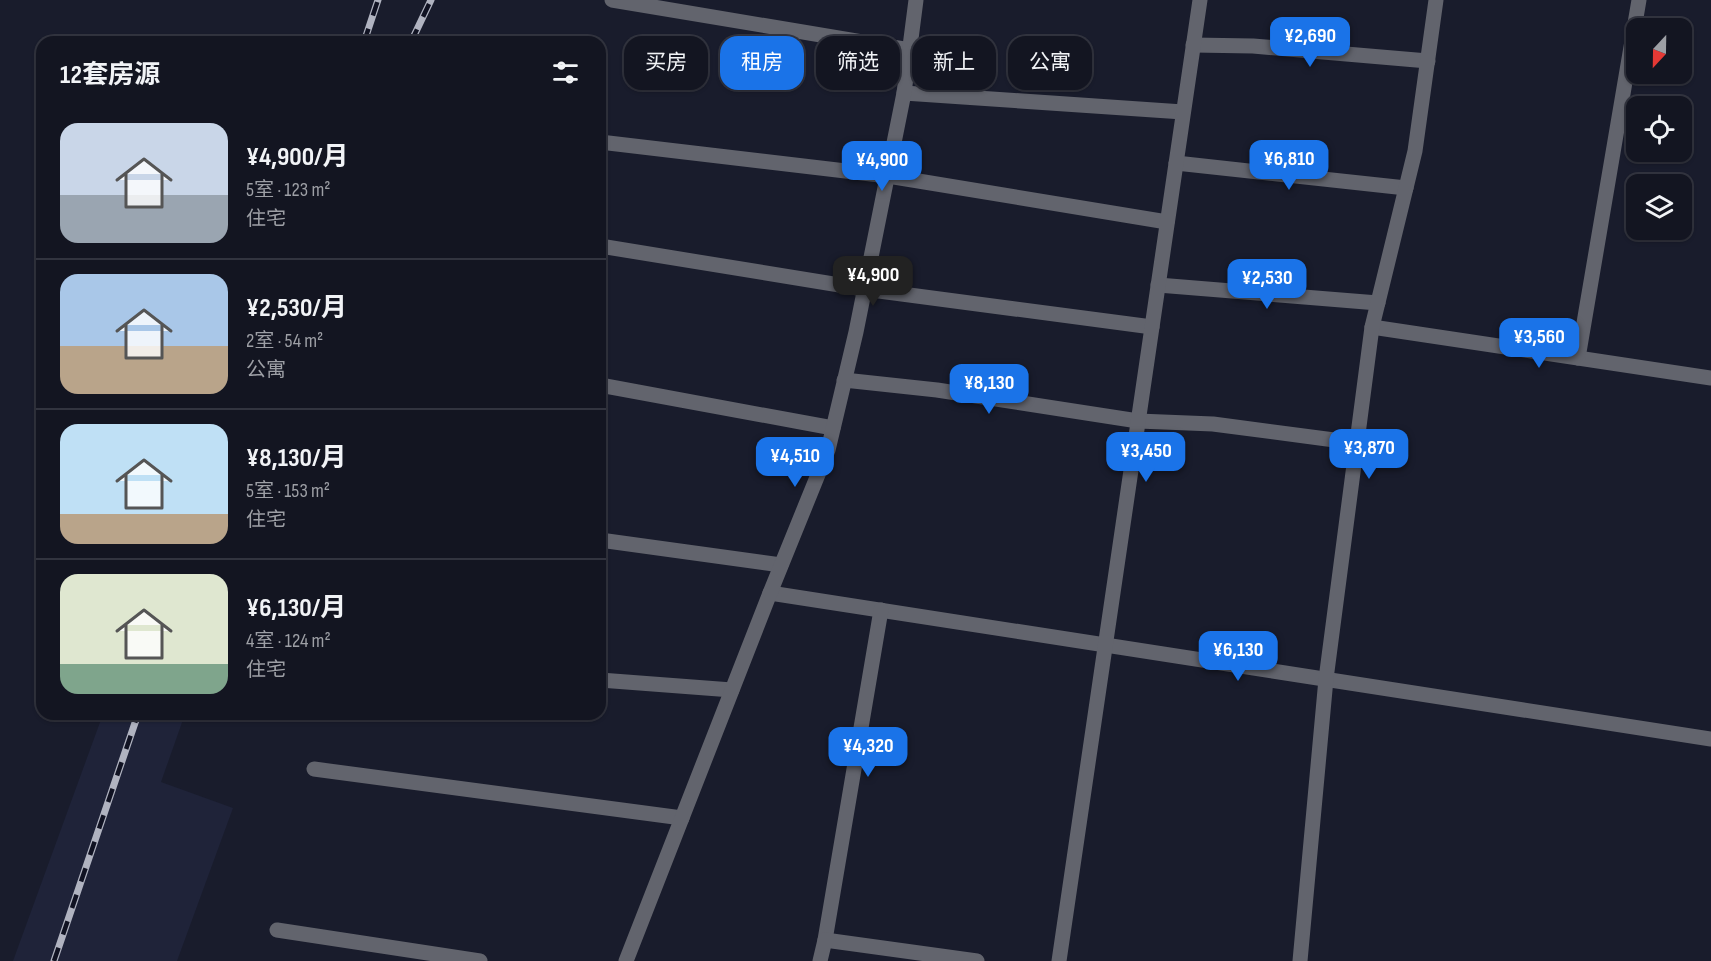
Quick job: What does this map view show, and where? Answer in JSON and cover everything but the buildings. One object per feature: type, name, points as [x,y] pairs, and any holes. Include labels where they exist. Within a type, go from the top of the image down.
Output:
[{"type":"street","points":[[612,0],[910,50]]},
{"type":"street","points":[[626,961],[828,450],[888,176],[904,93],[915,0]]},
{"type":"street","points":[[1059,961],[1200,0]]},
{"type":"street","points":[[1300,961],[1326,679],[1372,327],[1415,151],[1436,0]]},
{"type":"street","points":[[1578,358],[1639,0]]},
{"type":"street","points":[[1193,45],[1253,46],[1428,61]]},
{"type":"street","points":[[904,93],[1183,112]]},
{"type":"street","points":[[606,143],[888,176],[1167,222]]},
{"type":"street","points":[[1176,162],[1406,188]]},
{"type":"street","points":[[606,247],[864,289],[1152,327]]},
{"type":"street","points":[[1158,285],[1378,303]]},
{"type":"street","points":[[1372,327],[1711,378]]},
{"type":"street","points":[[844,380],[937,390],[1138,420],[1213,424],[1357,443]]},
{"type":"street","points":[[606,386],[833,428]]},
{"type":"street","points":[[606,541],[781,566]]},
{"type":"street","points":[[770,593],[1711,739]]},
{"type":"street","points":[[820,961],[881,610]]},
{"type":"street","points":[[606,680],[732,690]]},
{"type":"street","points":[[314,769],[682,818]]},
{"type":"street","points":[[277,930],[480,961]]},
{"type":"street","points":[[825,940],[977,961]]},
{"type":"shaded area","points":[[101,720],[183,720],[161,782],[233,808],[177,961],[13,961]]},
{"type":"railway","points":[[366,36],[378,0]]},
{"type":"railway","points":[[414,36],[431,0]]},
{"type":"railway","points":[[54,961],[136,720]]}]
